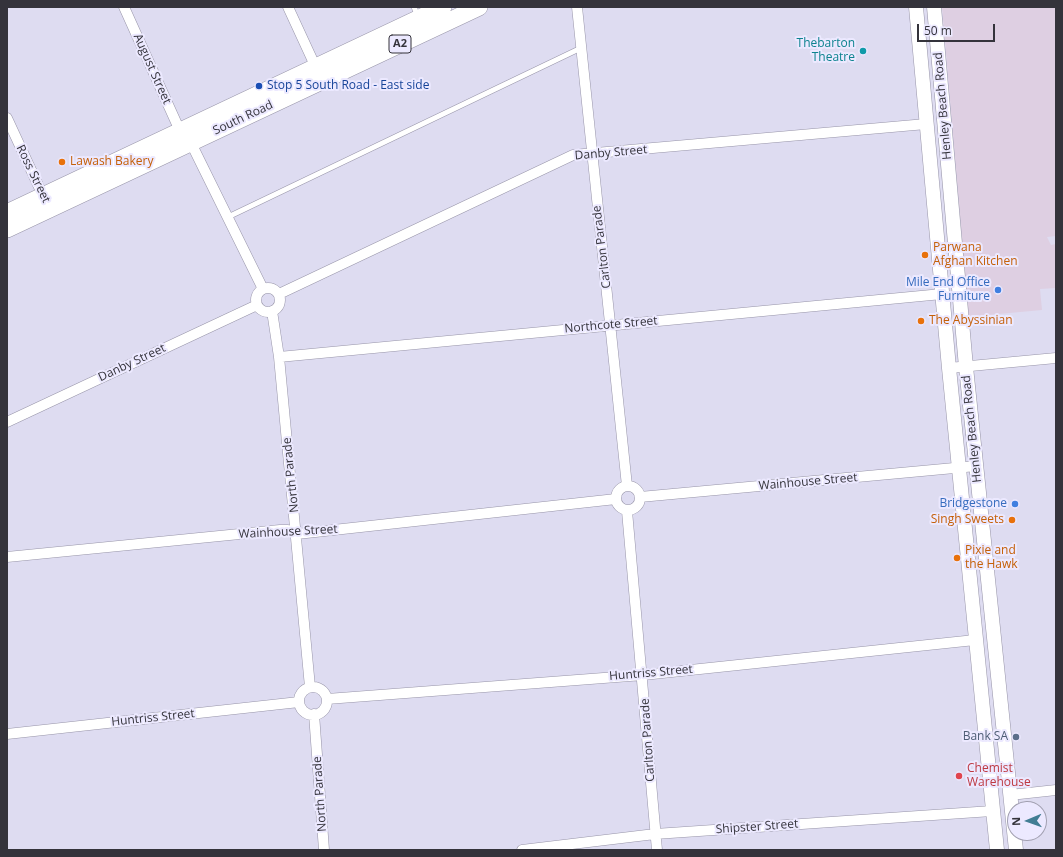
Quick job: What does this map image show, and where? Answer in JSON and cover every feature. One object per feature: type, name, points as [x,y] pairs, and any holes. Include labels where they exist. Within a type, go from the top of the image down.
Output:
[{"type":"highway","name":"South Road","points":[[318,74],[416,13],[443,7]]},
{"type":"highway","name":"South Road","points":[[7,229],[46,203],[318,74],[479,7]]},
{"type":"highway","name":"South Road","points":[[7,213],[46,203]]},
{"type":"main road","name":"Henley Beach Road","points":[[934,7],[966,367],[1016,850]]},
{"type":"main road","name":"Henley Beach Road","points":[[916,9],[975,640],[997,850]]},
{"type":"street","name":"August Street","points":[[124,7],[186,137]]},
{"type":"street","points":[[288,7],[318,74]]},
{"type":"street","name":"Carlton Parade","points":[[577,7],[591,155],[611,324],[627,486]]},
{"type":"street","name":"Ross Street","points":[[7,118],[46,203]]},
{"type":"street","name":"Danby Street","points":[[279,294],[573,155],[591,155],[926,124]]},
{"type":"street","points":[[186,137],[263,288]]},
{"type":"street","points":[[263,288],[272,288],[279,294],[279,303],[272,311],[265,311],[257,304],[258,294],[263,288]]},
{"type":"street","name":"Northcote Street","points":[[279,357],[611,324],[942,294]]},
{"type":"street","name":"Danby Street","points":[[7,422],[257,304]]},
{"type":"street","name":"North Parade","points":[[272,311],[279,357],[310,687]]},
{"type":"street","points":[[949,368],[1056,358]]},
{"type":"street","name":"Wainhouse Street","points":[[640,497],[976,466]]},
{"type":"street","points":[[627,486],[633,487],[640,497],[638,504],[634,509],[622,509],[616,499],[617,493],[621,488],[627,486]]},
{"type":"street","name":"Wainhouse Street","points":[[7,557],[280,530],[288,530],[296,534],[616,499]]},
{"type":"street","name":"Carlton Parade","points":[[628,510],[657,850]]},
{"type":"street","name":"Huntriss Street","points":[[327,699],[643,675],[975,640]]},
{"type":"street","points":[[310,687],[317,687],[324,692],[327,699],[325,707],[320,712],[314,714],[309,714],[302,710],[299,702],[299,697],[304,690],[310,687]]},
{"type":"street","name":"Huntriss Street","points":[[7,734],[299,702]]},
{"type":"street","name":"North Parade","points":[[314,714],[324,850]]},
{"type":"street","points":[[1010,795],[1056,790]]},
{"type":"street","name":"Shipster Street","points":[[522,850],[655,834],[992,811]]},
{"type":"lane","points":[[228,217],[581,48]]},
{"type":"shaded area","points":[[942,7],[1056,7],[1056,236],[1047,237],[1051,245],[1056,244],[1056,288],[1040,289],[1042,310],[977,316],[969,321]]},
{"type":"place","name":"Thebarton Theatre","points":[[863,51]]},
{"type":"place","name":"Stop 5 South Road - East side","points":[[259,86]]},
{"type":"place","name":"Lawash Bakery","points":[[62,162]]},
{"type":"place","name":"Parwana Afghan Kitchen","points":[[925,255]]},
{"type":"place","name":"Mile End Office Furniture","points":[[998,290]]},
{"type":"place","name":"The Abyssinian","points":[[921,321]]},
{"type":"place","name":"Bridgestone","points":[[1015,504]]},
{"type":"place","name":"Singh Sweets","points":[[1012,520]]},
{"type":"place","name":"Pixie and the Hawk","points":[[957,558]]},
{"type":"place","name":"Bank SA","points":[[1016,737]]},
{"type":"place","name":"Chemist Warehouse","points":[[959,776]]}]
